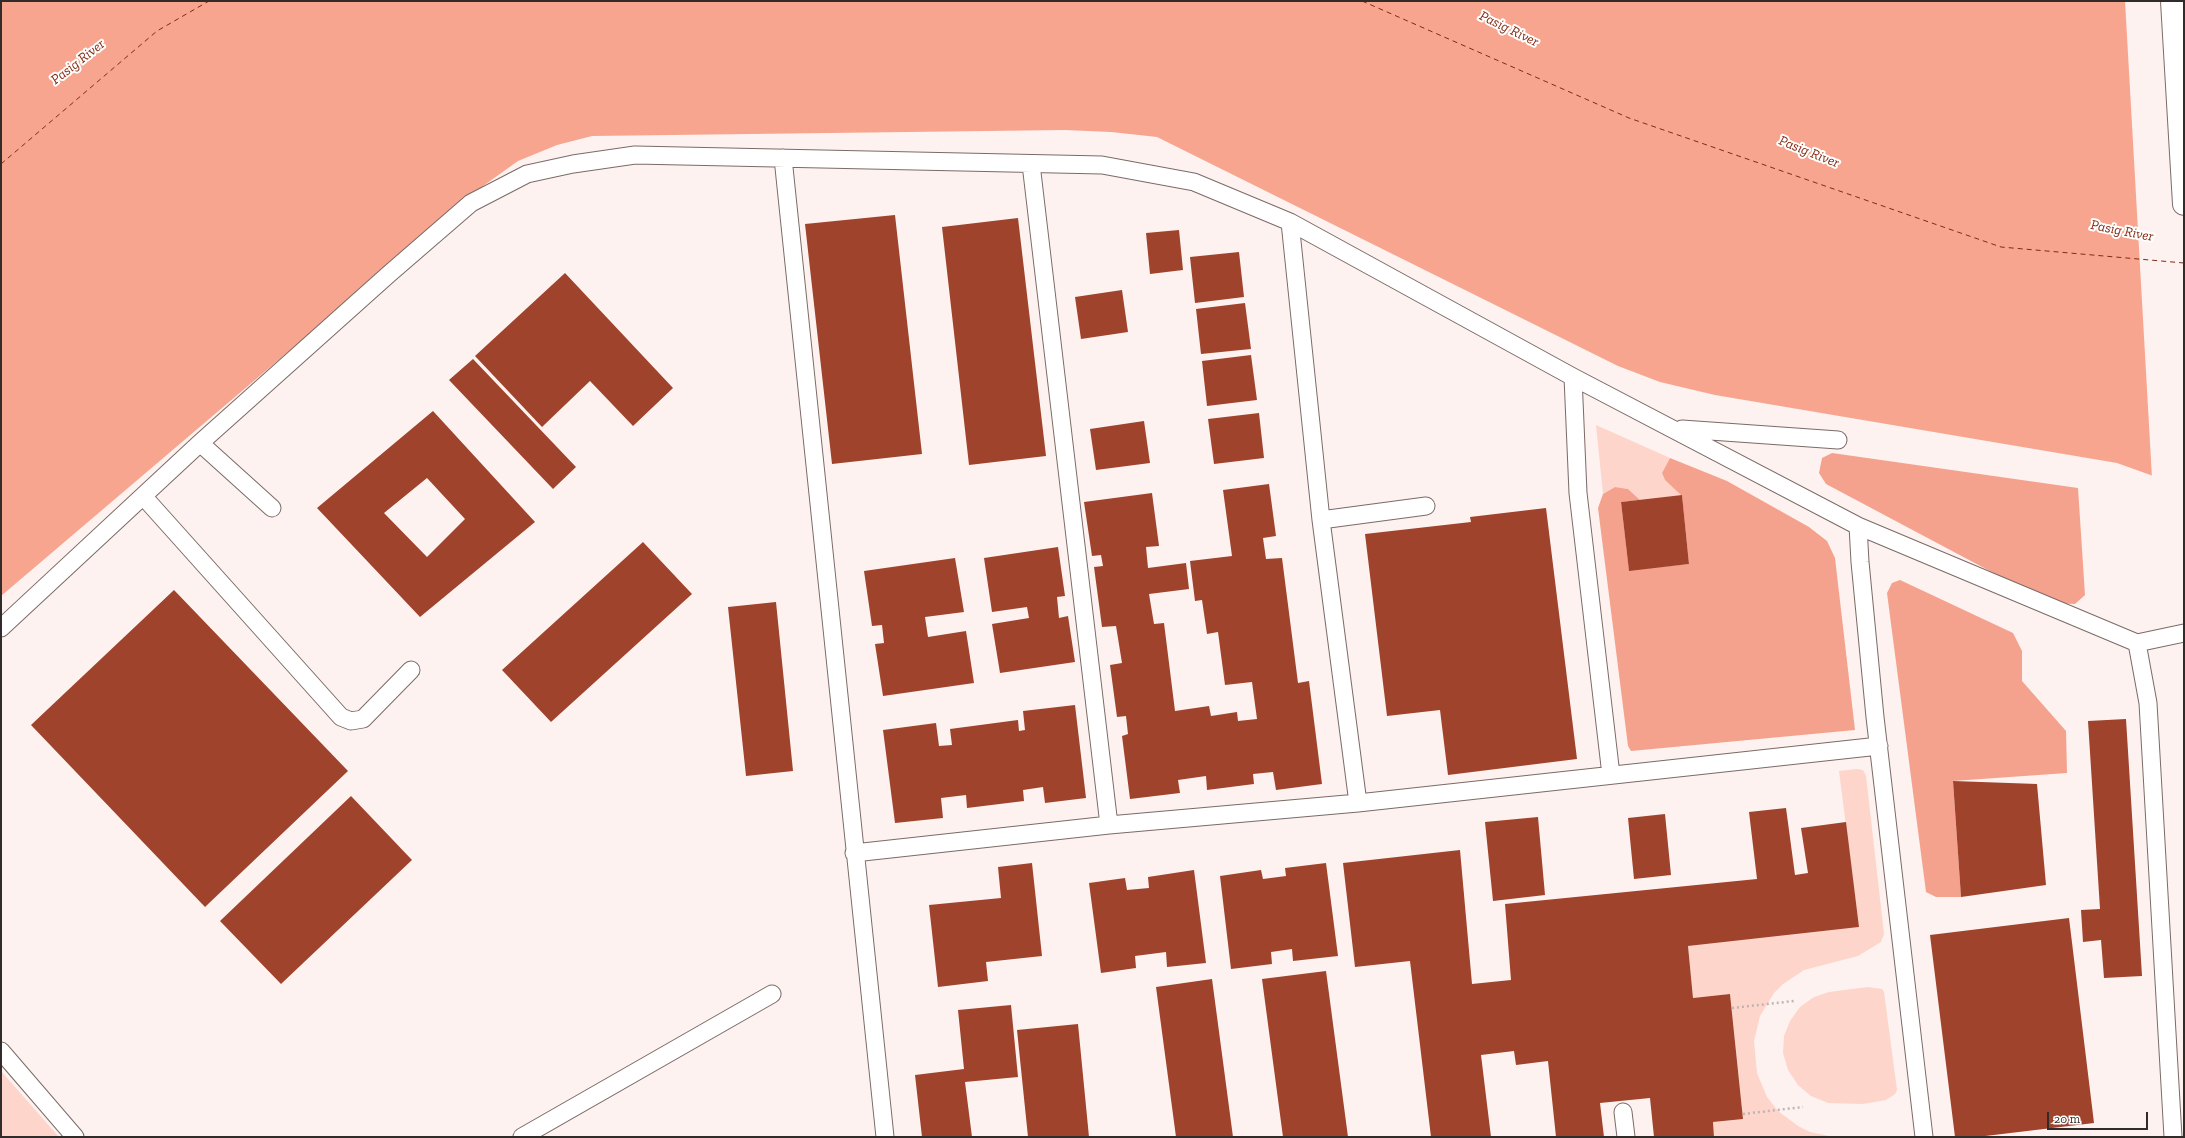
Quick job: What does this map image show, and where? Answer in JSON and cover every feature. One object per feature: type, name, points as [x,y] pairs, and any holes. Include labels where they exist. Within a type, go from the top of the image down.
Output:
[{"type":"main road","points":[[2172,1],[2184,204]]},
{"type":"lane","points":[[1,628],[200,443],[389,274],[471,203],[527,174],[573,164],[635,155],[1102,165],[1194,182],[1290,222],[1573,377],[1858,526],[2138,643],[2184,633]]},
{"type":"lane","points":[[783,158],[854,853],[885,1137]]},
{"type":"lane","points":[[1031,164],[1109,825]]},
{"type":"lane","points":[[1290,222],[1321,520],[1358,802]]},
{"type":"lane","points":[[1573,377],[1578,493],[1611,775]]},
{"type":"lane","points":[[1675,429],[1838,440]]},
{"type":"lane","points":[[200,443],[272,508]]},
{"type":"lane","points":[[143,496],[340,717],[351,721],[363,718],[412,670]]},
{"type":"lane","points":[[1321,520],[1426,506]]},
{"type":"lane","points":[[1858,526],[1860,570],[1878,746],[1924,1137]]},
{"type":"lane","points":[[2138,643],[2148,703],[2173,1137]]},
{"type":"lane","points":[[854,853],[1109,825],[1358,802],[1878,746]]},
{"type":"lane","points":[[522,1137],[772,994]]},
{"type":"lane","points":[[1,1051],[75,1137]]},
{"type":"lane","points":[[1623,1112],[1626,1137]]},
{"type":"path","points":[[1732,1008],[1794,1001]]},
{"type":"path","points":[[1742,1114],[1803,1107]]},
{"type":"shaded area","points":[[1596,425],[1670,458],[1662,473],[1665,480],[1682,495],[1640,500],[1628,489],[1615,487],[1603,494]]},
{"type":"shaded area","points":[[1832,453],[2078,488],[2085,595],[2075,604],[2050,603],[1826,484],[1819,473],[1822,458]]},
{"type":"shaded area","points":[[1670,458],[1727,481],[1809,527],[1827,541],[1835,558],[1855,730],[1631,751],[1628,746],[1598,508],[1603,494],[1615,487],[1628,489],[1640,500],[1621,502],[1629,570],[1689,564],[1682,496],[1665,480],[1662,473]]},
{"type":"shaded area","points":[[1900,580],[2013,633],[2022,651],[2022,681],[2066,731],[2067,773],[1953,781],[1961,897],[1936,897],[1926,892],[1887,593],[1892,583]]},
{"type":"shaded area","points":[[1857,769],[1863,770],[1866,776],[1884,934],[1881,942],[1858,956],[1804,970],[1783,984],[1774,993],[1760,1016],[1754,1041],[1757,1073],[1767,1097],[1778,1111],[1798,1126],[1810,1132],[1834,1137],[1714,1137],[1713,1122],[1743,1119],[1730,994],[1693,998],[1688,946],[1859,927],[1839,771]]},
{"type":"shaded area","points":[[1868,987],[1882,989],[1884,992],[1897,1090],[1895,1094],[1886,1100],[1863,1104],[1828,1103],[1811,1096],[1798,1085],[1788,1070],[1783,1053],[1784,1036],[1790,1021],[1800,1007],[1814,997],[1829,992]]},
{"type":"shaded area","points":[[1,1071],[59,1137],[1,1137]]},
{"type":"water","name":"Pasig River","points":[[1,1],[2184,1],[2184,487],[2117,463],[1715,395],[1660,382],[1618,366],[1157,137],[1111,132],[1065,130],[592,136],[557,145],[518,161],[483,186],[1,596]]},
{"type":"pier","points":[[2125,1],[2184,1],[2184,489],[2152,478]]},
{"type":"building","points":[[895,215],[922,454],[832,464],[805,224]]},
{"type":"building","points":[[1018,218],[1046,456],[969,465],[942,227]]},
{"type":"building","points":[[1179,230],[1183,270],[1150,274],[1146,233]]},
{"type":"building","points":[[1239,252],[1244,297],[1195,303],[1190,257]]},
{"type":"building","points":[[565,273],[673,388],[633,426],[590,381],[542,427],[475,356]]},
{"type":"building","points":[[1122,290],[1128,332],[1081,339],[1075,297]]},
{"type":"building","points":[[1245,303],[1251,349],[1201,354],[1196,309]]},
{"type":"building","points":[[1251,355],[1257,400],[1207,406],[1202,361]]},
{"type":"building","points":[[473,359],[576,467],[553,489],[449,380]]},
{"type":"building","points":[[433,411],[535,522],[420,617],[317,508]],"holes":[[[427,478],[465,519],[427,557],[384,513]]]},
{"type":"building","points":[[1259,413],[1264,458],[1214,464],[1208,419]]},
{"type":"building","points":[[1144,421],[1150,463],[1096,470],[1090,429]]},
{"type":"building","points":[[1269,484],[1276,536],[1263,538],[1266,559],[1282,558],[1298,683],[1309,681],[1322,784],[1276,790],[1273,772],[1253,774],[1254,784],[1207,790],[1206,776],[1178,780],[1180,793],[1130,799],[1122,736],[1128,734],[1126,716],[1117,717],[1110,665],[1122,663],[1116,626],[1102,627],[1094,567],[1103,566],[1101,555],[1092,556],[1084,502],[1152,493],[1159,546],[1146,547],[1148,568],[1186,563],[1189,589],[1149,594],[1154,624],[1164,623],[1175,711],[1209,706],[1211,716],[1237,712],[1238,721],[1257,719],[1252,682],[1225,685],[1218,632],[1207,634],[1202,600],[1195,601],[1190,561],[1232,556],[1223,490]]},
{"type":"building","points":[[1682,495],[1689,564],[1629,571],[1621,502]]},
{"type":"building","points":[[1546,508],[1577,759],[1448,775],[1440,710],[1387,716],[1365,534],[1471,522],[1470,517]]},
{"type":"building","points":[[643,542],[692,594],[551,722],[502,670]]},
{"type":"building","points":[[1058,547],[1065,596],[1057,597],[1059,618],[1068,616],[1075,662],[1000,673],[992,624],[1029,618],[1027,607],[992,612],[984,558]]},
{"type":"building","points":[[955,558],[964,612],[925,617],[928,637],[966,631],[974,683],[883,696],[875,644],[884,643],[882,625],[872,626],[864,571]]},
{"type":"building","points":[[174,590],[348,771],[205,907],[31,725]]},
{"type":"building","points":[[776,602],[793,771],[746,776],[728,607]]},
{"type":"building","points":[[1075,705],[1086,798],[1045,803],[1043,787],[1023,790],[1024,801],[967,808],[966,795],[941,798],[943,818],[895,823],[883,730],[936,723],[939,746],[952,745],[950,729],[1018,720],[1019,731],[1025,730],[1023,711]]},
{"type":"building","points":[[2126,719],[2142,976],[2104,978],[2101,940],[2083,942],[2081,910],[2100,909],[2088,721]]},
{"type":"building","points":[[1953,781],[2037,784],[2046,885],[1961,897]]},
{"type":"building","points":[[351,796],[412,860],[281,984],[220,921]]},
{"type":"building","points":[[1786,808],[1795,875],[1808,873],[1801,828],[1846,822],[1859,927],[1688,946],[1693,998],[1730,994],[1743,1119],[1713,1122],[1714,1137],[1654,1137],[1650,1098],[1600,1103],[1604,1137],[1556,1137],[1548,1061],[1516,1065],[1514,1051],[1481,1055],[1491,1137],[1431,1137],[1410,961],[1355,967],[1343,863],[1460,850],[1472,984],[1511,980],[1505,904],[1757,879],[1749,812]]},
{"type":"building","points":[[1665,814],[1671,875],[1634,879],[1628,818]]},
{"type":"building","points":[[1538,817],[1545,895],[1493,901],[1485,822]]},
{"type":"building","points":[[1032,863],[1042,956],[986,962],[988,981],[938,987],[929,905],[1001,898],[998,867]]},
{"type":"building","points":[[1326,863],[1338,956],[1293,961],[1292,949],[1271,952],[1272,964],[1231,969],[1220,876],[1261,870],[1263,879],[1286,876],[1285,868]]},
{"type":"building","points":[[1194,870],[1206,963],[1167,967],[1166,952],[1135,956],[1136,968],[1101,973],[1089,883],[1125,878],[1127,890],[1149,888],[1148,877]]},
{"type":"building","points":[[2069,918],[2094,1123],[1977,1137],[1955,1137],[1930,935]]},
{"type":"building","points":[[1326,971],[1348,1137],[1283,1137],[1262,979]]},
{"type":"building","points":[[1212,979],[1233,1137],[1176,1137],[1156,987]]},
{"type":"building","points":[[1011,1005],[1018,1077],[965,1082],[972,1137],[922,1137],[915,1075],[964,1069],[958,1010]]},
{"type":"building","points":[[1078,1024],[1089,1137],[1028,1137],[1017,1030]]},
{"type":"ferry route","points":[[1,164],[157,31],[209,1]]},
{"type":"ferry route","points":[[1362,1],[1629,118],[2001,247],[2184,263]]}]
